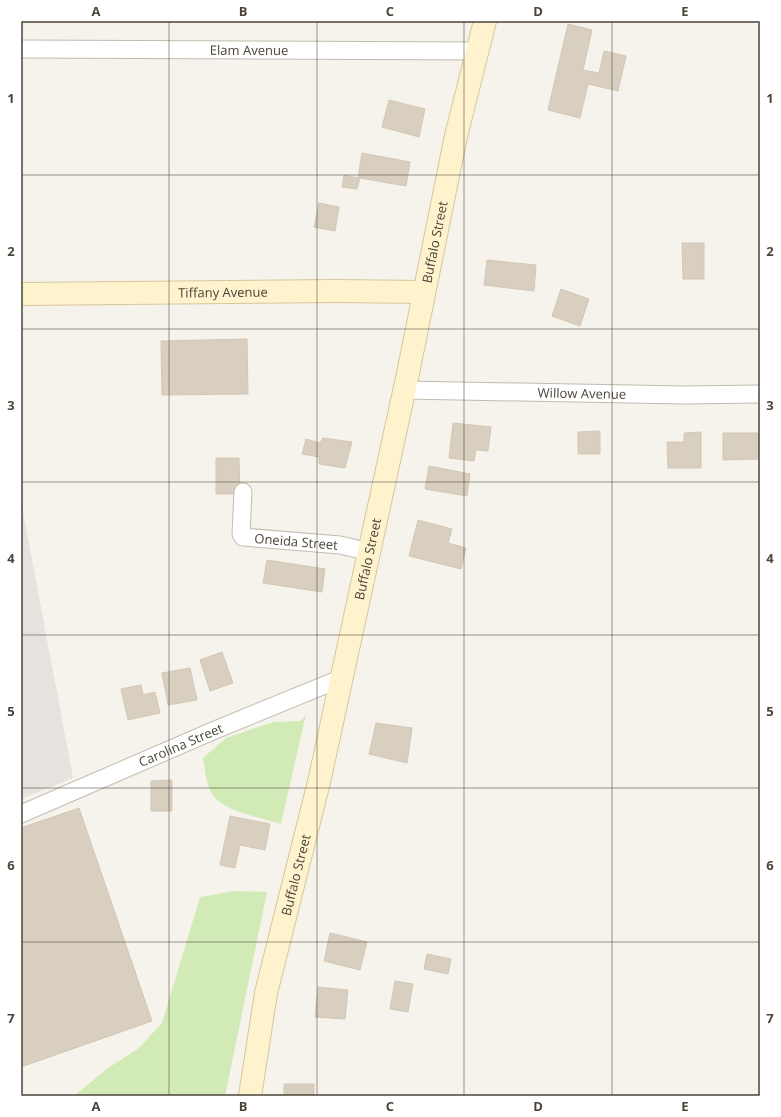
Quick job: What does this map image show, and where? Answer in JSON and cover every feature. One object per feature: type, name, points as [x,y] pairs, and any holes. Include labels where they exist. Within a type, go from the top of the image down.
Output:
[{"type":"street","name":"Buffalo Street","points":[[250,1096],[266,994],[319,782],[405,390],[456,136],[485,21]]},
{"type":"street","name":"Elam Avenue","points":[[21,49],[478,51]]},
{"type":"street","name":"Tiffany Avenue","points":[[21,294],[336,291],[424,292]]},
{"type":"street","name":"Willow Avenue","points":[[405,390],[684,395],[760,394]]},
{"type":"street","name":"Oneida Street","points":[[243,492],[241,534],[243,537],[340,545],[370,552]]},
{"type":"street","name":"Carolina Street","points":[[21,814],[215,730],[342,678]]},
{"type":"shaded area","points":[[21,501],[73,778],[21,799]]},
{"type":"green space","points":[[306,714],[281,824],[235,810],[226,806],[213,795],[207,782],[203,758],[226,738],[273,722],[301,721]]},
{"type":"green space","points":[[235,891],[267,892],[225,1096],[74,1096],[108,1068],[139,1048],[162,1023],[200,897]]},
{"type":"building","points":[[568,24],[592,30],[583,70],[599,73],[604,51],[626,56],[618,91],[588,84],[580,118],[548,110]]},
{"type":"building","points":[[389,100],[425,109],[419,137],[382,127]]},
{"type":"building","points":[[362,153],[410,162],[406,186],[360,178],[357,189],[342,187],[344,175],[358,178]]},
{"type":"building","points":[[319,203],[339,207],[335,231],[314,227]]},
{"type":"building","points":[[682,243],[704,243],[704,279],[683,279]]},
{"type":"building","points":[[487,260],[536,265],[534,291],[484,285]]},
{"type":"building","points":[[561,289],[589,299],[580,326],[552,316]]},
{"type":"building","points":[[247,339],[248,394],[162,395],[161,341]]},
{"type":"building","points":[[453,423],[491,427],[488,451],[476,450],[474,461],[449,458]]},
{"type":"building","points":[[600,431],[600,454],[578,454],[578,432]]},
{"type":"building","points":[[701,432],[701,468],[668,468],[667,442],[684,442],[684,433]]},
{"type":"building","points":[[723,433],[760,433],[760,459],[723,460]]},
{"type":"building","points":[[323,438],[352,442],[345,468],[319,464],[319,457],[302,454],[306,439],[320,443]]},
{"type":"building","points":[[216,458],[239,458],[240,494],[216,494]]},
{"type":"building","points":[[429,466],[470,474],[467,496],[425,489]]},
{"type":"building","points":[[418,520],[452,529],[448,543],[466,548],[461,569],[409,556]]},
{"type":"building","points":[[267,560],[325,569],[322,592],[263,583]]},
{"type":"building","points":[[222,652],[233,683],[210,691],[200,660]]},
{"type":"building","points":[[190,668],[197,700],[168,705],[162,673]]},
{"type":"building","points":[[141,685],[143,695],[155,692],[160,713],[128,720],[121,689]]},
{"type":"building","points":[[376,723],[412,728],[407,763],[369,754]]},
{"type":"building","points":[[172,780],[172,811],[151,811],[151,781]]},
{"type":"building","points":[[79,808],[152,1021],[21,1067],[21,828]]},
{"type":"building","points":[[230,816],[270,824],[265,850],[240,845],[235,868],[220,865]]},
{"type":"building","points":[[330,933],[367,942],[360,970],[324,961]]},
{"type":"building","points":[[427,954],[451,959],[448,974],[424,969]]},
{"type":"building","points":[[395,981],[413,984],[408,1012],[390,1009]]},
{"type":"building","points":[[318,987],[348,990],[345,1019],[315,1017]]},
{"type":"building","points":[[284,1084],[314,1084],[314,1096],[284,1096]]}]
